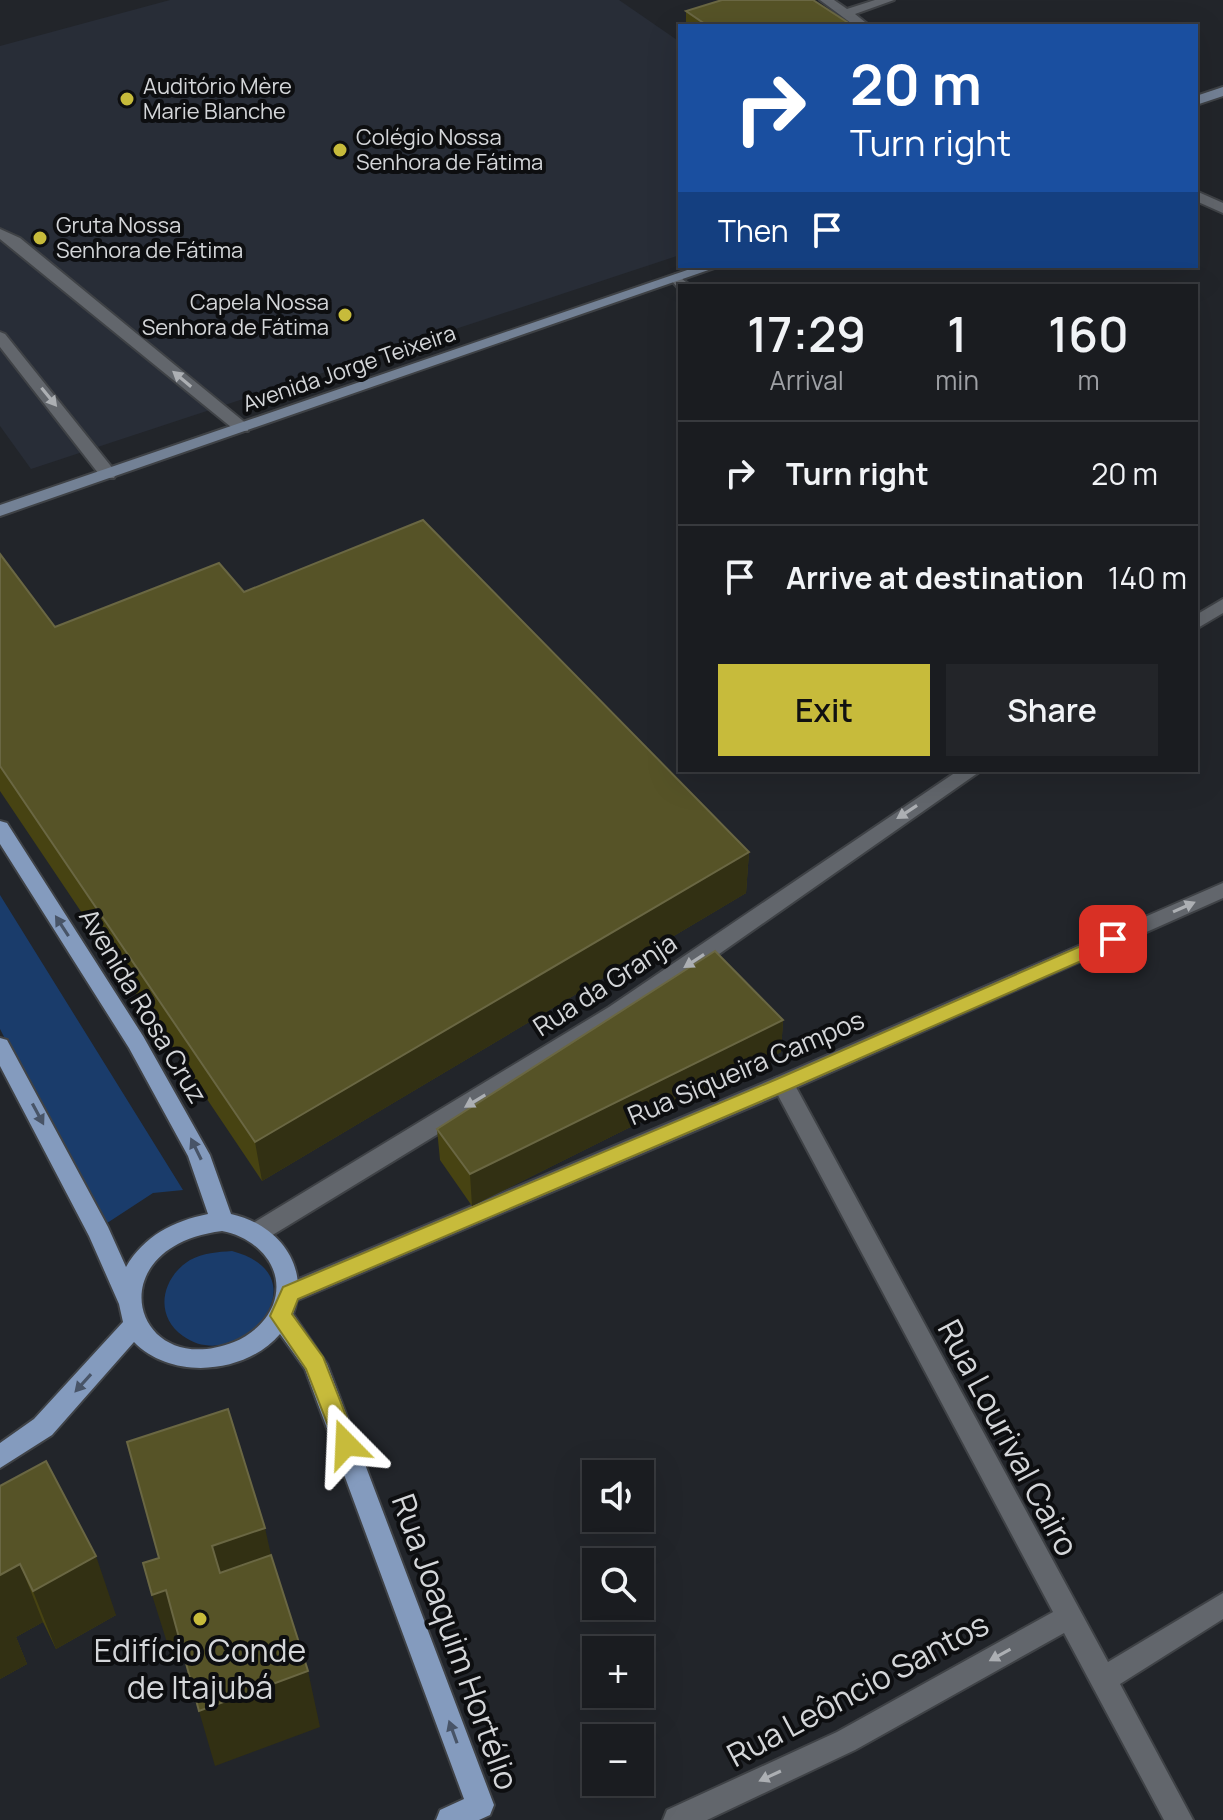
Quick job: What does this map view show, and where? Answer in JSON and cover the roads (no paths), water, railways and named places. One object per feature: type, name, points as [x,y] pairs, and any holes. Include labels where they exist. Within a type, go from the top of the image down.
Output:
[{"type":"main road","points":[[1198,100],[1223,91]]},
{"type":"main road","name":"Avenida Jorge Teixeira","points":[[0,511],[680,282],[709,268]]},
{"type":"main road","name":"Avenida Rosa Cruz","points":[[0,828],[143,1054],[199,1155],[222,1222]]},
{"type":"main road","points":[[0,1046],[100,1234],[128,1300],[135,1325],[147,1340],[166,1352],[188,1358],[212,1358],[247,1347],[267,1333],[286,1305],[282,1258],[258,1232],[241,1225],[222,1222],[196,1225],[159,1242],[135,1271],[128,1300]]},
{"type":"main road","name":"Rua Joaquim Hortélio","points":[[286,1305],[315,1364],[482,1812]]},
{"type":"main road","points":[[0,1457],[43,1427],[135,1325]]},
{"type":"main road","points":[[450,1820],[482,1812]]},
{"type":"street","points":[[826,0],[861,24]]},
{"type":"street","points":[[846,13],[888,0]]},
{"type":"street","points":[[1198,196],[1223,209]]},
{"type":"street","points":[[0,233],[15,241],[242,428]]},
{"type":"street","points":[[0,337],[108,474]]},
{"type":"street","points":[[1198,622],[1223,605]]},
{"type":"street","name":"Rua da Granja","points":[[258,1232],[558,1051],[733,935],[881,829],[970,772]]},
{"type":"street","name":"Rua Siqueira Campos","points":[[286,1305],[1223,890]]},
{"type":"street","name":"Rua Lourival Cairo","points":[[783,1084],[1179,1820]]},
{"type":"street","points":[[1105,1679],[1223,1605]]},
{"type":"street","name":"Rua Leôncio Santos","points":[[677,1820],[846,1741],[1068,1617]]},
{"type":"place","name":"Auditório Mère Marie Blanche","points":[[127,99]]},
{"type":"place","name":"Colégio Nossa Senhora de Fátima","points":[[340,150]]},
{"type":"place","name":"Gruta Nossa Senhora de Fátima","points":[[40,238]]},
{"type":"place","name":"Capela Nossa Senhora de Fátima","points":[[345,315]]},
{"type":"place","name":"Edifício Conde de Itajubá","points":[[200,1619]]}]
